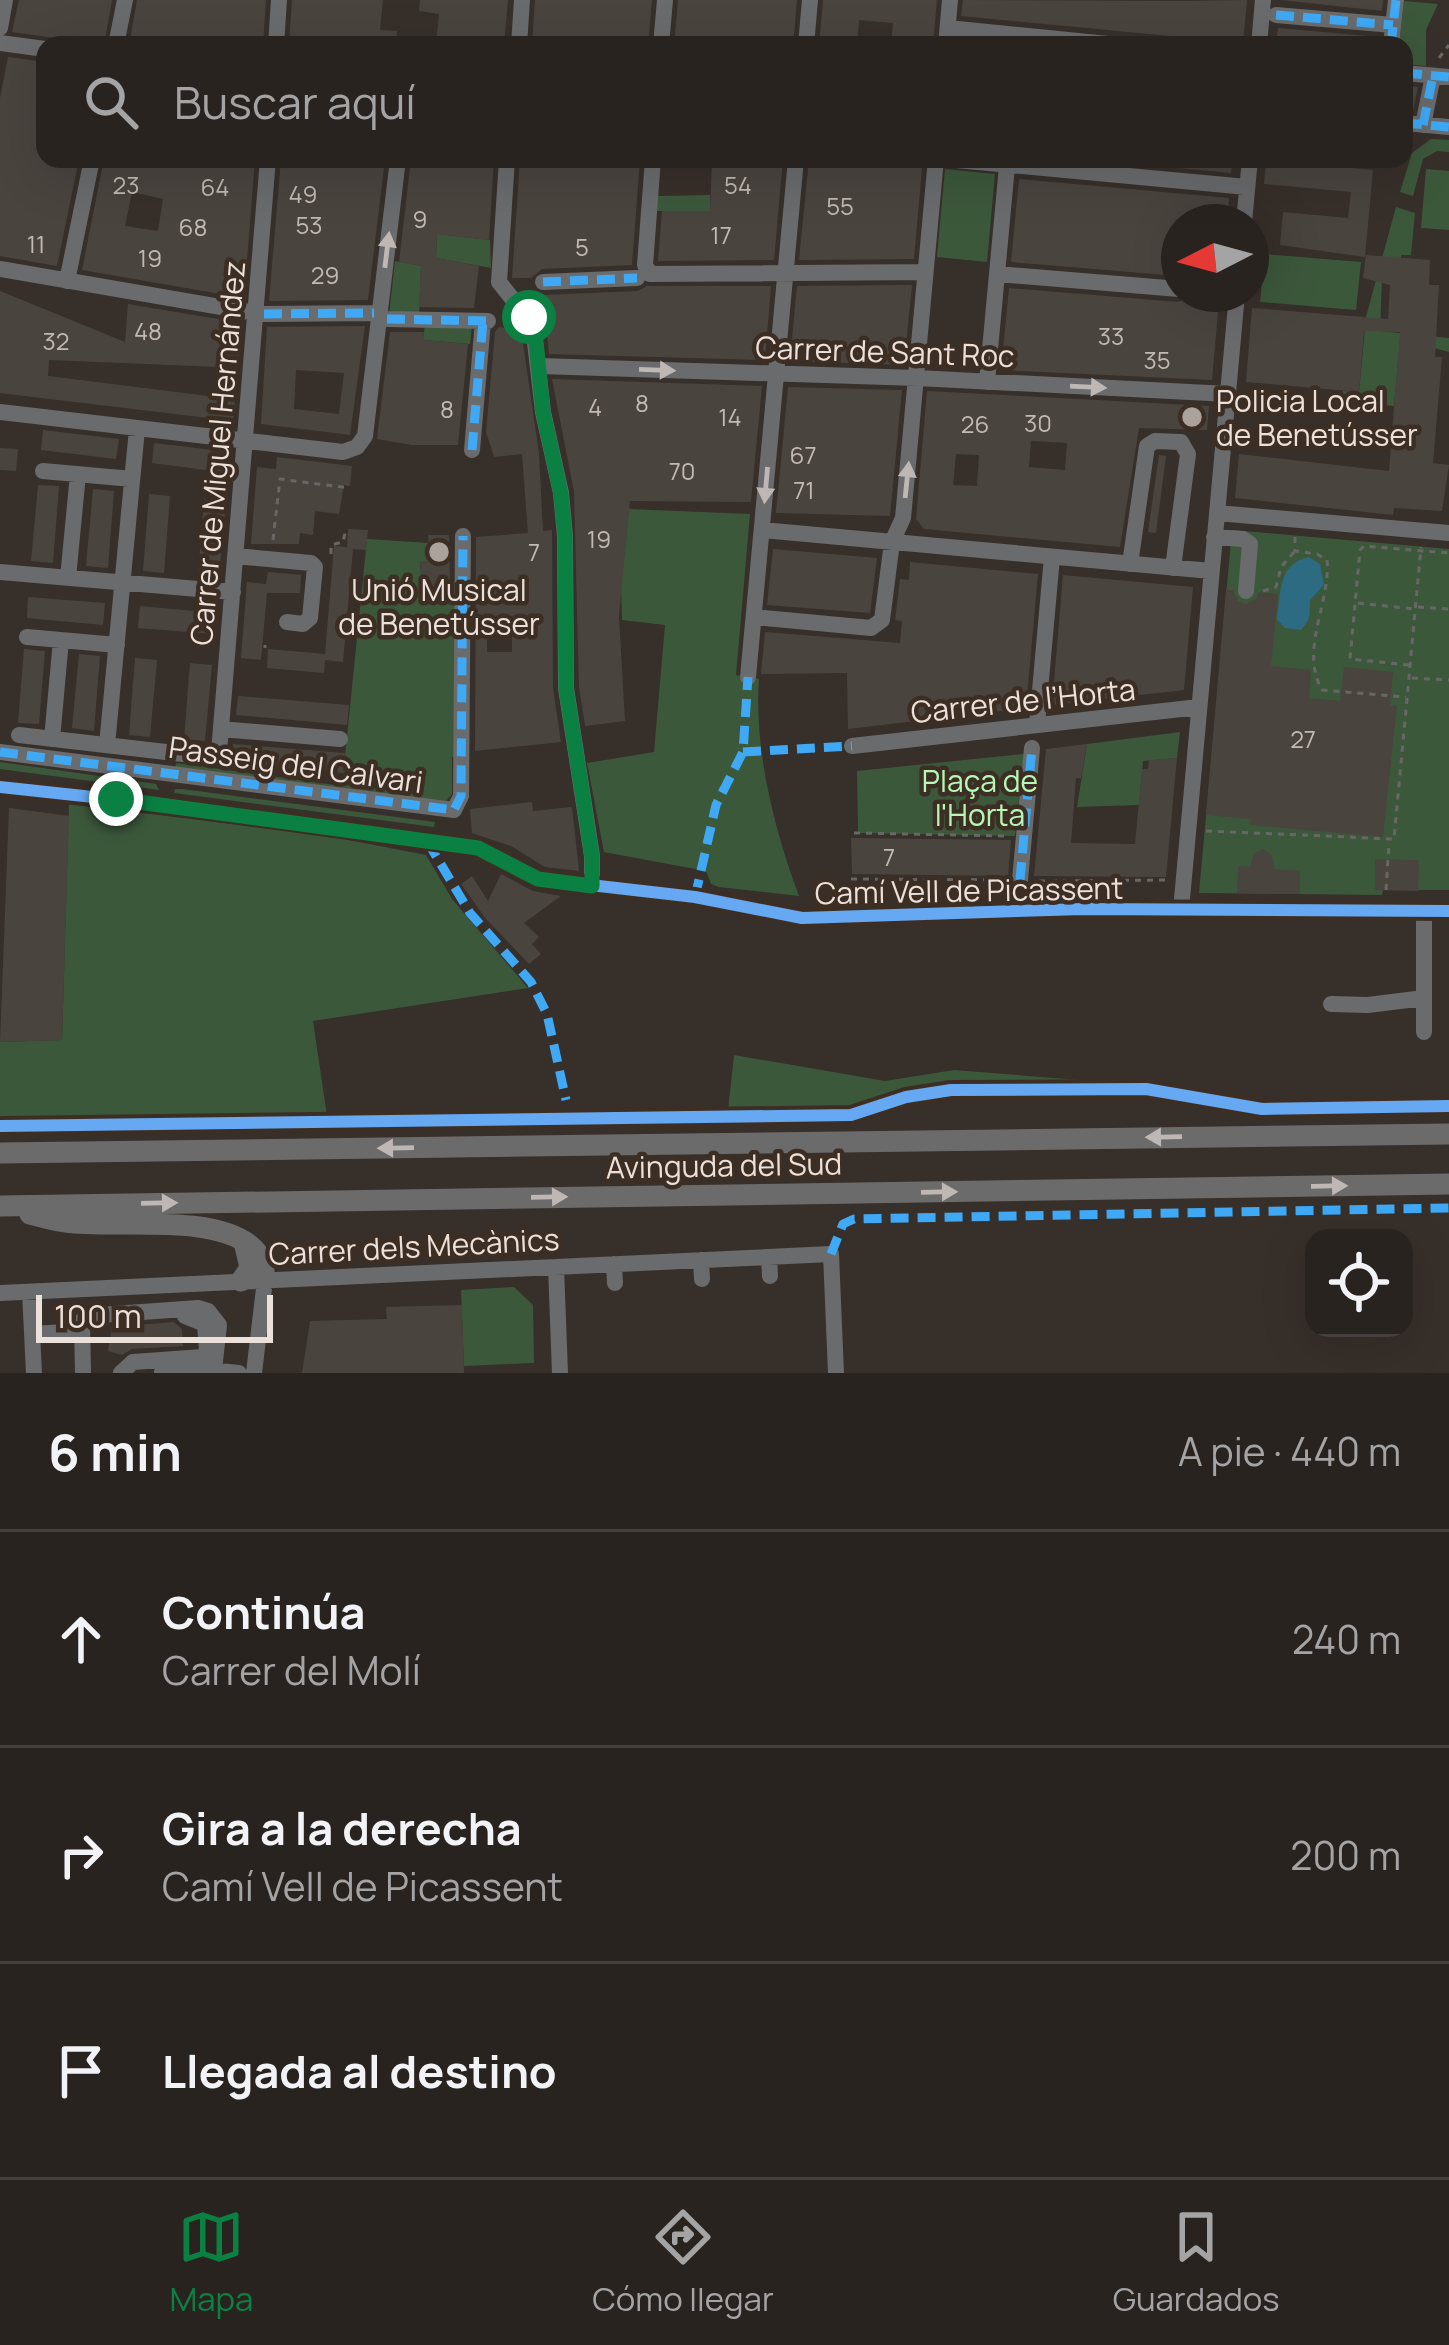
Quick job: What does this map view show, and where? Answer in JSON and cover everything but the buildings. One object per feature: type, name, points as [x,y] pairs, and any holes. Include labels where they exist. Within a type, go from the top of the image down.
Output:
[{"type":"main road","name":"Avinguda del Sud","points":[[0,1153],[1449,1134]]},
{"type":"main road","name":"Avinguda del Sud","points":[[0,1206],[1449,1184]]},
{"type":"main road","points":[[0,1206],[66,1222],[194,1228],[242,1240],[261,1257],[265,1280]]},
{"type":"main road","points":[[241,1281],[250,1268],[242,1240]]},
{"type":"street","points":[[0,28],[5,0]]},
{"type":"street","points":[[118,36],[125,0]]},
{"type":"street","points":[[277,36],[279,0]]},
{"type":"street","points":[[519,36],[522,0]]},
{"type":"street","points":[[663,36],[665,0]]},
{"type":"street","points":[[807,36],[811,0]]},
{"type":"street","points":[[947,36],[950,0]]},
{"type":"street","points":[[1260,36],[1263,0]]},
{"type":"street","points":[[1391,36],[1396,0]]},
{"type":"street","points":[[1276,15],[1393,25]]},
{"type":"street","points":[[0,43],[36,48]]},
{"type":"street","points":[[1424,125],[1441,76]]},
{"type":"street","points":[[1413,124],[1449,127]]},
{"type":"street","points":[[67,281],[90,168]]},
{"type":"street","name":"Carrer de Miguel Hernández","points":[[219,752],[260,313],[268,168]]},
{"type":"street","points":[[0,412],[343,452],[357,447],[365,436],[397,168]]},
{"type":"street","points":[[506,168],[500,286],[533,325],[543,412],[564,521],[566,688],[592,856],[592,886]]},
{"type":"street","points":[[644,276],[652,168]]},
{"type":"street","points":[[748,677],[795,168]]},
{"type":"street","points":[[754,617],[875,628],[883,616],[892,542],[903,521],[939,168]]},
{"type":"street","points":[[987,382],[1007,168]]},
{"type":"street","points":[[1030,168],[1247,187]]},
{"type":"street","points":[[1246,204],[1249,168]]},
{"type":"street","points":[[0,269],[260,313],[486,321],[472,450]]},
{"type":"street","points":[[543,282],[926,272]]},
{"type":"street","points":[[997,274],[1161,288]]},
{"type":"street","points":[[1181,910],[1235,312]]},
{"type":"street","name":"Carrer de Sant Roc","points":[[540,366],[1228,394]]},
{"type":"street","points":[[107,745],[136,429]]},
{"type":"street","points":[[1130,564],[1147,446],[1153,441],[1181,442],[1188,454],[1173,568]]},
{"type":"street","points":[[43,471],[131,479]]},
{"type":"street","points":[[68,578],[78,474]]},
{"type":"street","points":[[1217,513],[1449,533]]},
{"type":"street","points":[[762,530],[1211,572]]},
{"type":"street","name":"Passeig del Calvari","points":[[0,752],[454,810],[461,796],[463,536]]},
{"type":"street","points":[[1214,537],[1250,544],[1254,592]]},
{"type":"street","points":[[236,556],[310,563],[317,572],[310,618],[303,624],[287,622]]},
{"type":"street","points":[[1037,724],[1052,557]]},
{"type":"street","points":[[0,572],[233,592]]},
{"type":"street","points":[[27,637],[117,646]]},
{"type":"street","points":[[52,739],[61,640]]},
{"type":"street","name":"Carrer de l’Horta","points":[[852,746],[1199,707]]},
{"type":"street","points":[[221,729],[340,739]]},
{"type":"street","name":"Passeig del Calvari","points":[[20,736],[209,757],[219,752]]},
{"type":"street","points":[[1020,880],[1032,748]]},
{"type":"street","name":"Camí Vell de Picassent","points":[[0,787],[478,848],[538,879],[695,897],[802,918],[1181,910],[1449,911]]},
{"type":"street","points":[[1424,913],[1424,1032]]},
{"type":"street","points":[[1331,1004],[1424,998]]},
{"type":"street","name":"Carrer dels Mecànics","points":[[0,1293],[556,1267],[615,1274],[769,1266],[831,1254],[836,1373]]},
{"type":"street","points":[[556,1267],[560,1373]]},
{"type":"street","points":[[254,1373],[265,1280]]},
{"type":"street","points":[[30,1292],[34,1373]]},
{"type":"street","points":[[83,1373],[82,1326],[92,1313],[198,1308],[208,1311],[219,1325],[215,1361],[209,1370]]},
{"type":"street","points":[[32,1334],[191,1317],[198,1331],[192,1359],[134,1363],[121,1373]]},
{"type":"street","points":[[144,1373],[239,1373]]},
{"type":"path","points":[[272,548],[278,481],[350,488]]},
{"type":"path","points":[[331,554],[331,545],[343,542],[346,529]]},
{"type":"path","points":[[1254,592],[1276,587],[1281,567],[1295,551],[1295,535]]},
{"type":"path","points":[[1411,665],[1350,659],[1361,547],[1449,554]]},
{"type":"path","points":[[1204,831],[1390,841],[1397,835],[1421,549]]},
{"type":"path","points":[[1295,551],[1327,560],[1326,600],[1318,620],[1314,657],[1322,690],[1408,698]]},
{"type":"path","points":[[1354,603],[1449,609]]},
{"type":"path","points":[[1410,678],[1449,680]]},
{"type":"path","points":[[1310,688],[1319,686]]},
{"type":"path","points":[[854,833],[1024,836]]},
{"type":"path","points":[[1386,890],[1390,841]]},
{"type":"green space","points":[[1404,1],[1438,4],[1426,30],[1426,66],[1413,65],[1413,36],[1400,36]]},
{"type":"green space","points":[[1431,139],[1449,140],[1449,152],[1437,151],[1423,159],[1413,196],[1400,192],[1407,168],[1413,168],[1413,152]]},
{"type":"green space","points":[[945,169],[995,174],[987,262],[937,257]]},
{"type":"green space","points":[[1426,169],[1449,171],[1449,230],[1421,228]]},
{"type":"green space","points":[[710,195],[710,211],[656,211],[657,196]]},
{"type":"green space","points":[[1396,207],[1415,213],[1411,255],[1401,255],[1400,279],[1382,279],[1380,331],[1449,338],[1449,352],[1400,339],[1394,406],[1343,401],[1343,391],[1359,392],[1366,317]]},
{"type":"green space","points":[[437,234],[490,240],[491,268],[436,258]]},
{"type":"green space","points":[[1269,254],[1361,262],[1356,310],[1269,303]]},
{"type":"green space","points":[[395,261],[421,266],[419,316],[389,315]]},
{"type":"green space","points":[[425,324],[472,325],[470,344],[423,340]]},
{"type":"green space","points":[[629,509],[750,514],[736,675],[759,679],[768,789],[799,896],[719,887],[711,884],[706,871],[604,852],[587,763],[654,752],[665,625],[622,620]]},
{"type":"green space","points":[[1232,530],[1449,549],[1449,890],[1383,890],[1382,895],[1199,893]]},
{"type":"green space","points":[[367,539],[429,543],[430,561],[420,562],[422,585],[456,584],[457,756],[452,757],[452,794],[442,806],[175,770],[176,763],[342,786]]},
{"type":"green space","points":[[1180,732],[1177,758],[1143,761],[1139,805],[1077,807],[1087,744]]},
{"type":"green space","name":"Plaça de l'Horta","points":[[1024,754],[1015,836],[858,833],[857,771]]},
{"type":"green space","points":[[0,762],[156,784],[159,790],[0,769]]},
{"type":"green space","points":[[175,789],[435,822],[434,827],[174,793]]},
{"type":"green space","points":[[69,804],[328,836],[426,855],[452,899],[528,988],[313,1021],[327,1116],[0,1122],[0,1042],[62,1040]]},
{"type":"green space","points":[[734,1055],[885,1081],[954,1070],[1129,1084],[943,1083],[845,1111],[728,1110]]},
{"type":"green space","points":[[514,1287],[533,1305],[534,1363],[464,1366],[461,1290]]},
{"type":"water","points":[[1309,557],[1320,564],[1324,585],[1310,600],[1301,630],[1285,628],[1277,619],[1286,572]]},
{"type":"marked path","points":[[1392,36],[1396,0]]},
{"type":"marked path","points":[[1276,15],[1393,25]]},
{"type":"marked path","points":[[1413,74],[1449,77]]},
{"type":"marked path","points":[[1423,125],[1433,76]]},
{"type":"marked path","points":[[1413,124],[1449,127]]},
{"type":"marked path","points":[[543,282],[637,278]]},
{"type":"marked path","points":[[264,314],[374,313]]},
{"type":"marked path","points":[[387,319],[488,321]]},
{"type":"marked path","points":[[472,450],[483,321]]},
{"type":"marked path","points":[[540,366],[543,412],[564,521],[566,688],[592,856],[592,885]]},
{"type":"marked path","points":[[0,752],[454,810],[461,796],[463,536]]},
{"type":"marked path","points":[[695,897],[716,805],[743,752],[748,677]]},
{"type":"marked path","points":[[743,752],[852,746]]},
{"type":"marked path","points":[[1020,880],[1032,748]]},
{"type":"marked path","points":[[427,841],[470,913],[531,982],[547,1014],[566,1100]]},
{"type":"marked path","points":[[831,1254],[843,1224],[854,1219],[1449,1208]]},
{"type":"cycle path","points":[[0,787],[478,848],[538,879],[695,897],[802,918],[1082,909],[1449,911]]},
{"type":"cycle path","points":[[0,1126],[851,1115],[906,1097],[951,1090],[1146,1089],[1262,1109],[1449,1106]]},
{"type":"place","name":"Policia Local de Benetússer","points":[[1192,417]]},
{"type":"place","name":"Unió Musical de Benetússer","points":[[439,552]]},
{"type":"route","points":[[116,799],[478,848],[538,879],[592,886],[592,856],[566,688],[561,494],[529,317]]}]
